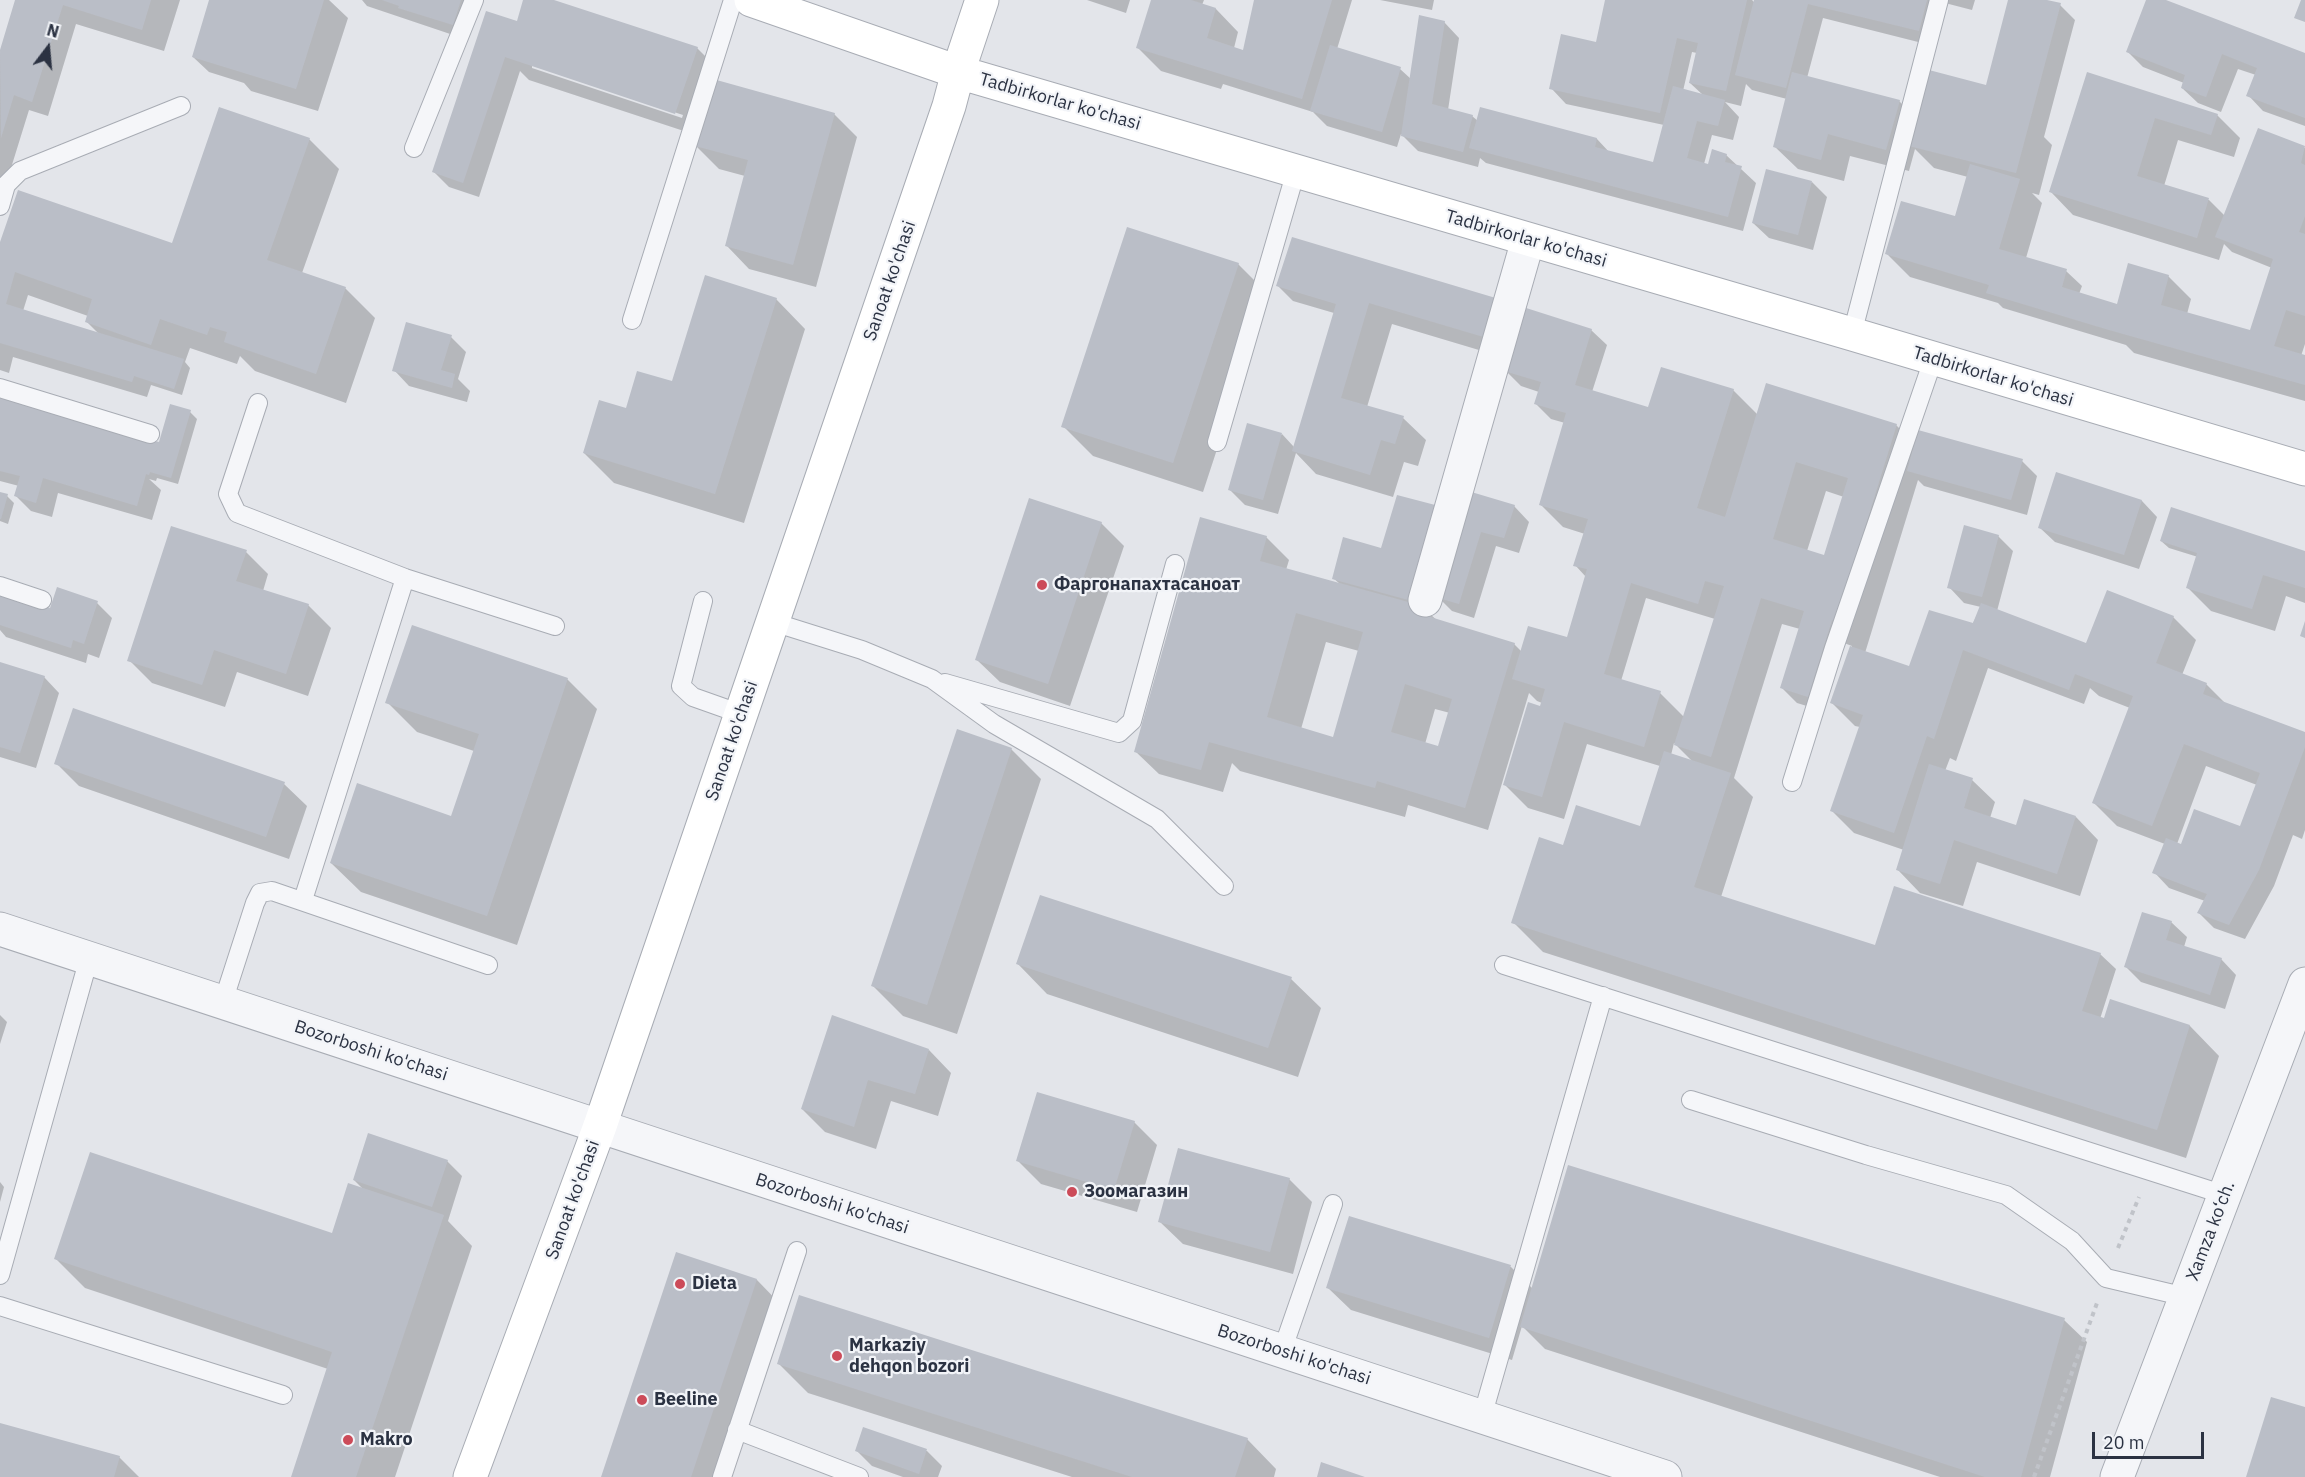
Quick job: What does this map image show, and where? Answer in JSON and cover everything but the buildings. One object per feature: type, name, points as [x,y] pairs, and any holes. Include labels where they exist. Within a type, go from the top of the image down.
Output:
[{"type":"main road","name":"Tadbirkorlar ko'chasi","points":[[751,0],[958,72],[1852,334],[2305,470]]},
{"type":"main road","name":"Sanoat ko'chasi","points":[[470,1477],[600,1126],[949,106],[982,0]]},
{"type":"street","points":[[1425,600],[1528,240]]},
{"type":"street","name":"Bozorboshi ko'chasi","points":[[0,929],[1665,1477]]},
{"type":"street","name":"Xamza ko‘ch.","points":[[2117,1477],[2305,984]]},
{"type":"lane","points":[[414,147],[474,0]]},
{"type":"lane","points":[[632,320],[733,0]]},
{"type":"lane","points":[[1852,334],[1939,0]]},
{"type":"lane","points":[[0,206],[6,185],[20,171],[181,106]]},
{"type":"lane","points":[[1217,442],[1296,171]]},
{"type":"lane","points":[[1792,782],[1834,648],[1933,360]]},
{"type":"lane","points":[[0,388],[150,434]]},
{"type":"lane","points":[[258,403],[228,494],[237,513],[405,578],[555,626]]},
{"type":"lane","points":[[773,622],[862,650],[932,679],[1119,733],[1132,721],[1175,564]]},
{"type":"lane","points":[[303,900],[405,578]]},
{"type":"lane","points":[[0,586],[42,600]]},
{"type":"lane","points":[[702,601],[681,686],[693,697],[741,714]]},
{"type":"lane","points":[[932,679],[994,724],[1157,819],[1224,886]]},
{"type":"lane","points":[[223,1002],[260,893],[272,891],[488,965]]},
{"type":"lane","points":[[0,1275],[89,958]]},
{"type":"lane","points":[[1504,965],[2225,1195]]},
{"type":"lane","points":[[1482,1417],[1603,996]]},
{"type":"lane","points":[[1691,1100],[1866,1155],[2006,1195],[2072,1241],[2106,1278],[2186,1297]]},
{"type":"lane","points":[[1282,1351],[1333,1204]]},
{"type":"lane","points":[[722,1477],[797,1251]]},
{"type":"lane","points":[[0,1306],[283,1395]]},
{"type":"lane","points":[[737,1430],[860,1477]]},
{"type":"path","points":[[2034,1477],[2106,1278],[2149,1171]]},
{"type":"place","name":"Фаргонапахтасаноат","points":[[1042,585]]},
{"type":"place","name":"Зоомагазин","points":[[1072,1192]]},
{"type":"place","name":"Dieta","points":[[680,1284]]},
{"type":"place","name":"Markaziy dehqon bozori","points":[[837,1356]]},
{"type":"place","name":"Beeline","points":[[642,1400]]},
{"type":"place","name":"Makro","points":[[348,1440]]}]
